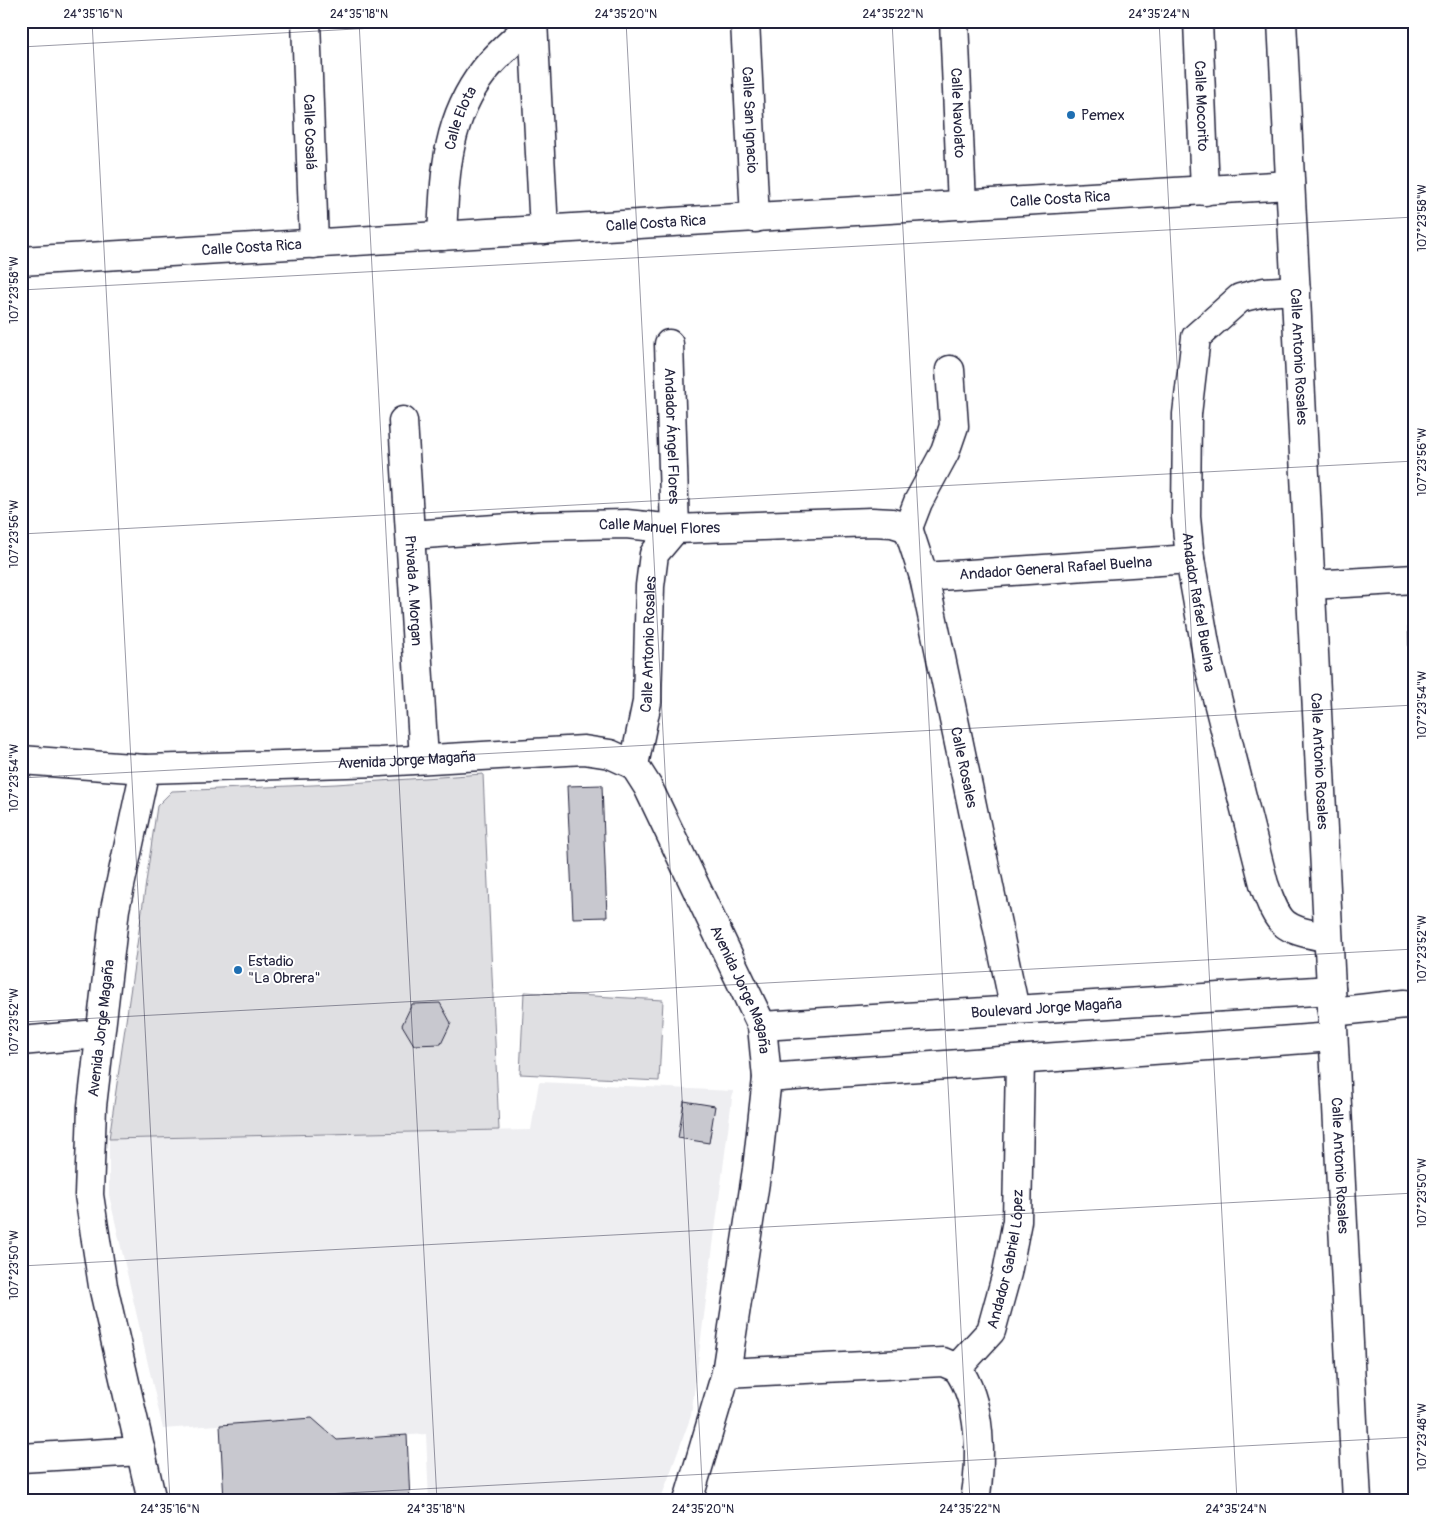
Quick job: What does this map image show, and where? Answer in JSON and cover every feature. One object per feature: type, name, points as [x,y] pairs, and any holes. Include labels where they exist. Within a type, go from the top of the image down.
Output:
[{"type":"street","name":"Calle Cosalá","points":[[306,21],[314,244]]},
{"type":"street","name":"Calle San Ignacio","points":[[746,21],[755,218]]},
{"type":"street","name":"Calle Navolato","points":[[954,21],[962,205]]},
{"type":"street","name":"Calle Mocorito","points":[[1198,21],[1205,191]]},
{"type":"street","name":"Calle Antonio Rosales","points":[[1282,21],[1357,1501]]},
{"type":"street","name":"Calle Elota","points":[[533,22],[544,230]]},
{"type":"street","name":"Calle Elota","points":[[442,236],[446,165],[450,138],[467,100],[483,72],[533,22]]},
{"type":"street","name":"Calle Costa Rica","points":[[21,262],[1290,186]]},
{"type":"street","name":"Andador Rafael Buelna","points":[[1296,290],[1264,292],[1240,298],[1196,337],[1187,414],[1186,517],[1190,559],[1209,666],[1249,828],[1274,914],[1291,929],[1328,938]]},
{"type":"street","name":"Andador Ángel Flores","points":[[669,344],[675,529]]},
{"type":"street","points":[[908,528],[918,502],[944,452],[954,426],[950,370]]},
{"type":"street","name":"Privada A. Morgan","points":[[403,421],[424,759]]},
{"type":"street","name":"Calle Manuel Flores","points":[[411,535],[548,526],[626,524],[675,529],[872,522],[892,523],[908,528]]},
{"type":"street","name":"Calle Rosales","points":[[908,528],[924,577],[1015,1010]]},
{"type":"street","name":"Calle Antonio Rosales","points":[[634,764],[647,702],[650,586],[654,554],[675,529]]},
{"type":"street","name":"Andador General Rafael Buelna","points":[[924,577],[1190,559]]},
{"type":"street","points":[[1310,585],[1415,579]]},
{"type":"street","name":"Avenida Jorge Magaña","points":[[152,1501],[102,1286],[89,1195],[92,1106],[98,1034],[115,908],[145,769],[424,759],[584,750],[610,754],[634,764],[648,787],[762,1026],[767,1078],[758,1169],[726,1372],[688,1501]]},
{"type":"street","points":[[21,760],[145,769]]},
{"type":"street","points":[[767,1078],[1020,1060],[1332,1013],[1406,1004],[1415,1006]]},
{"type":"street","name":"Boulevard Jorge Magaña","points":[[762,1026],[1015,1010],[1332,1013]]},
{"type":"street","points":[[21,1041],[98,1034]]},
{"type":"street","name":"Andador Gabriel López","points":[[957,1368],[991,1331],[1018,1221],[1020,1060]]},
{"type":"street","points":[[726,1372],[943,1362],[957,1368],[967,1382],[978,1429],[975,1501]]},
{"type":"street","points":[[21,1458],[140,1452]]},
{"type":"shaded area","points":[[483,774],[499,1130],[109,1139],[157,806],[172,791],[336,784]]},
{"type":"shaded area","points":[[524,992],[663,1000],[659,1081],[520,1074]]},
{"type":"shaded area","points":[[539,1082],[733,1091],[691,1416],[660,1501],[429,1501],[426,1434],[337,1440],[311,1418],[163,1429],[109,1195],[109,1139],[531,1130]]},
{"type":"building","points":[[1408,620],[1415,620],[1415,703],[1411,703]]},
{"type":"building","points":[[602,785],[607,917],[573,918],[567,786]]},
{"type":"building","points":[[440,1003],[451,1023],[441,1044],[414,1045],[402,1025],[412,1004]]},
{"type":"building","points":[[684,1101],[715,1106],[709,1143],[678,1138]]},
{"type":"building","points":[[312,1418],[337,1440],[407,1435],[410,1501],[224,1501],[220,1425]]},
{"type":"place","name":"Pemex","points":[[1071,115]]},
{"type":"place","name":"Estadio \"La Obrera\"","points":[[238,970]]}]
